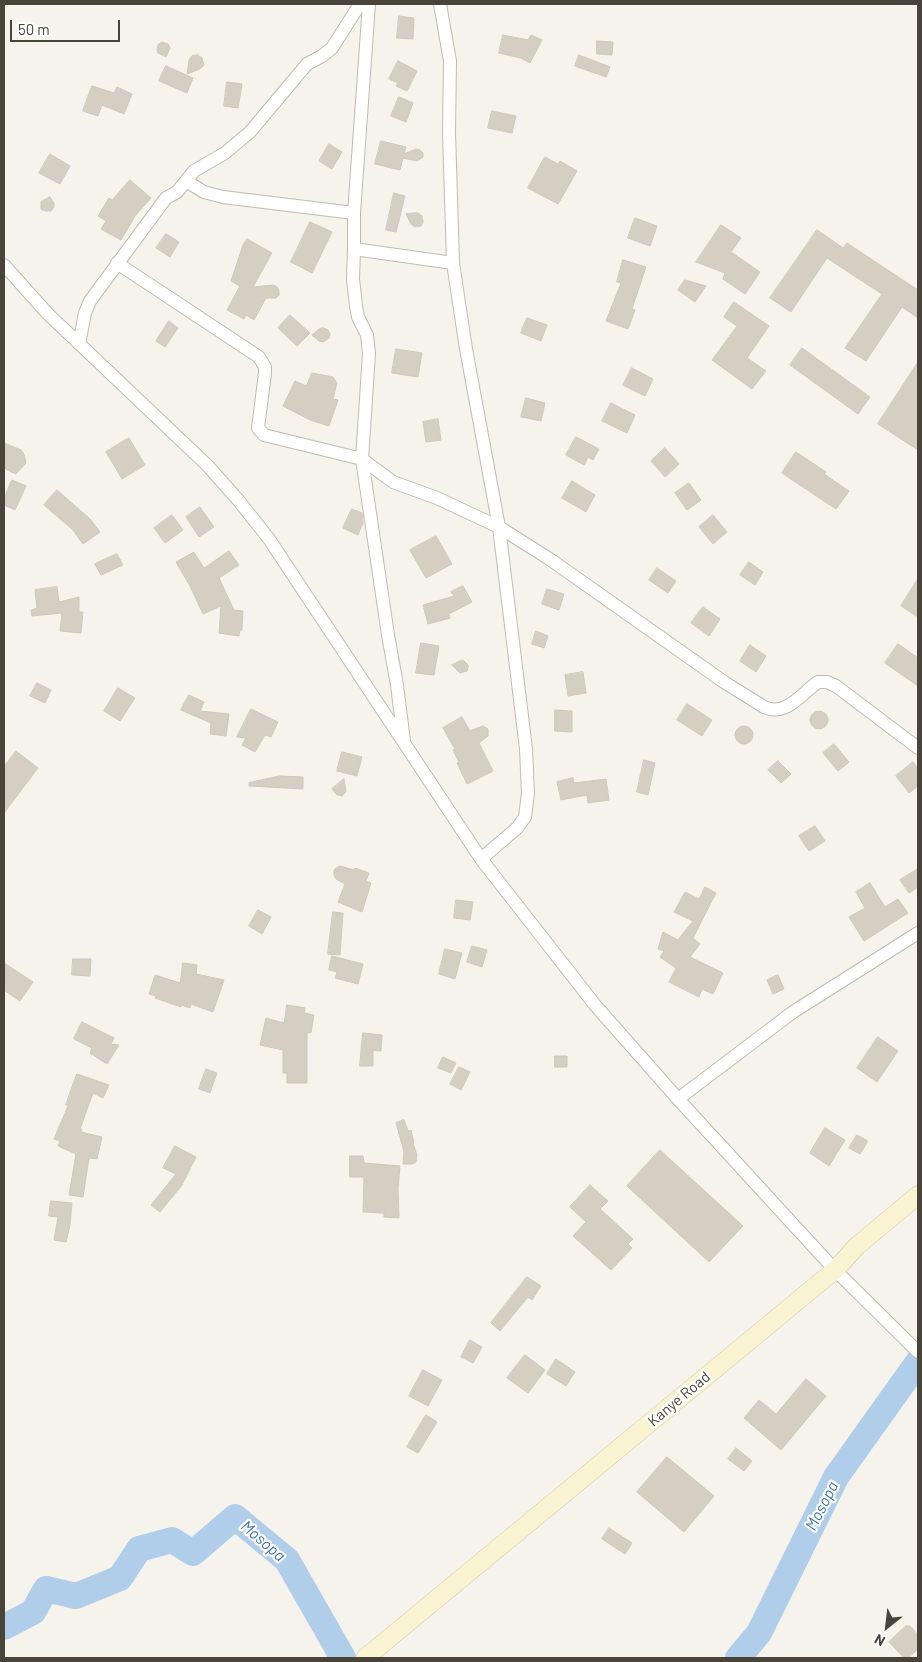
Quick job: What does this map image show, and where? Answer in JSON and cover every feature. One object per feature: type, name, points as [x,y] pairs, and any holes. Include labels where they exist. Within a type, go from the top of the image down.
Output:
[{"type":"main road","name":"Kanye Road","points":[[365,1658],[835,1270],[857,1246],[918,1195]]},
{"type":"street","points":[[79,344],[87,307],[95,292],[166,198],[177,192],[194,171],[225,154],[250,132],[307,64],[332,48],[360,4]]},
{"type":"street","points":[[369,4],[354,214],[353,279],[358,318],[367,335],[369,353],[362,459],[388,634],[398,685],[405,744]]},
{"type":"street","points":[[440,4],[450,61],[449,132],[453,263],[466,349],[499,527],[526,749],[528,802],[527,811],[522,823],[480,859]]},
{"type":"street","points":[[186,181],[204,192],[223,196],[354,214]]},
{"type":"street","points":[[354,250],[453,263]]},
{"type":"street","points":[[117,264],[259,356],[265,367],[266,374],[258,428],[264,435],[362,459],[393,482],[437,498],[499,527],[551,560],[724,682],[764,707],[771,710],[786,708],[818,682],[827,682],[836,686],[918,748]]},
{"type":"street","points":[[4,265],[36,303],[182,440],[239,501],[274,546],[480,859],[594,1005],[835,1270],[918,1352]]},
{"type":"street","points":[[678,1099],[793,1012],[918,933]]},
{"type":"building","points":[[399,16],[414,18],[413,39],[397,38]]},
{"type":"building","points":[[503,35],[528,40],[531,35],[542,40],[530,63],[521,58],[499,53]]},
{"type":"building","points":[[597,41],[613,42],[612,55],[597,54]]},
{"type":"building","points":[[162,42],[168,44],[170,48],[166,57],[158,53],[158,45]]},
{"type":"building","points":[[198,55],[202,58],[204,65],[200,69],[187,74],[189,60],[192,56]]},
{"type":"building","points":[[579,55],[610,67],[606,77],[575,66]]},
{"type":"building","points":[[398,61],[417,71],[407,91],[396,86],[398,83],[389,79]]},
{"type":"building","points":[[166,66],[193,78],[187,93],[159,81]]},
{"type":"building","points":[[227,82],[242,84],[238,108],[224,106]]},
{"type":"building","points":[[92,86],[114,93],[117,87],[132,94],[124,114],[102,105],[98,116],[83,111]]},
{"type":"building","points":[[399,97],[413,103],[406,122],[391,116]]},
{"type":"building","points":[[492,111],[516,116],[512,133],[488,128]]},
{"type":"building","points":[[381,141],[406,147],[404,154],[416,149],[420,150],[423,153],[423,157],[417,161],[403,158],[400,170],[375,164]]},
{"type":"building","points":[[329,144],[342,152],[332,169],[319,161]]},
{"type":"building","points":[[50,154],[70,166],[60,184],[39,173]]},
{"type":"building","points":[[545,157],[558,164],[560,161],[577,171],[558,204],[528,188]]},
{"type":"building","points":[[130,180],[151,198],[135,216],[121,240],[101,229],[106,221],[98,216],[109,198],[112,200]]},
{"type":"building","points":[[394,193],[405,196],[396,232],[386,230]]},
{"type":"building","points":[[50,197],[54,203],[51,211],[41,209],[41,202]]},
{"type":"building","points":[[418,213],[422,216],[423,222],[421,226],[415,227],[411,224],[406,214]]},
{"type":"building","points":[[635,218],[657,226],[650,246],[628,238]]},
{"type":"building","points":[[310,222],[332,232],[312,273],[291,262]]},
{"type":"building","points":[[721,225],[741,238],[731,252],[760,272],[745,294],[723,279],[725,273],[696,262]]},
{"type":"building","points":[[817,230],[843,248],[847,243],[918,290],[918,318],[902,307],[866,361],[845,348],[882,294],[827,258],[791,312],[770,298]]},
{"type":"building","points":[[166,234],[179,242],[170,257],[156,248]]},
{"type":"building","points":[[247,239],[272,253],[253,287],[273,285],[279,291],[279,295],[276,298],[266,298],[254,320],[246,315],[244,319],[227,310],[240,286],[231,281],[243,245]]},
{"type":"building","points":[[623,260],[646,267],[632,309],[635,310],[628,329],[606,321],[621,283],[617,282]]},
{"type":"building","points":[[685,280],[706,286],[695,302],[678,290]]},
{"type":"building","points":[[734,302],[769,326],[747,358],[766,371],[752,389],[712,360],[737,326],[724,317]]},
{"type":"building","points":[[290,315],[310,333],[297,346],[278,328]]},
{"type":"building","points":[[527,318],[547,325],[541,341],[521,333]]},
{"type":"building","points":[[169,321],[178,328],[165,347],[156,341]]},
{"type":"building","points":[[323,328],[328,330],[330,334],[329,338],[323,342],[312,335]]},
{"type":"building","points":[[802,348],[870,397],[858,414],[790,365]]},
{"type":"building","points":[[396,349],[422,353],[418,377],[392,373]]},
{"type":"building","points":[[918,362],[918,450],[878,424]]},
{"type":"building","points":[[632,368],[653,379],[645,396],[623,385]]},
{"type":"building","points":[[312,373],[333,377],[337,383],[333,399],[338,400],[329,426],[310,420],[283,406],[295,381],[306,386]]},
{"type":"building","points":[[526,398],[545,403],[541,421],[521,417]]},
{"type":"building","points":[[611,403],[635,415],[627,433],[602,421]]},
{"type":"building","points":[[438,419],[441,440],[426,442],[423,422]]},
{"type":"building","points":[[576,437],[599,449],[593,460],[588,457],[584,465],[566,455]]},
{"type":"building","points":[[129,438],[145,465],[122,479],[106,452]]},
{"type":"building","points":[[4,443],[21,450],[24,454],[26,463],[16,474],[4,467]]},
{"type":"building","points":[[665,448],[679,464],[665,477],[651,461]]},
{"type":"building","points":[[796,452],[826,472],[824,474],[849,491],[836,509],[782,473]]},
{"type":"building","points":[[12,480],[26,486],[15,510],[4,505],[4,499]]},
{"type":"building","points":[[572,481],[595,495],[586,512],[562,498]]},
{"type":"building","points":[[689,483],[701,500],[687,510],[675,493]]},
{"type":"building","points":[[57,490],[90,519],[100,532],[83,544],[73,530],[44,505]]},
{"type":"building","points":[[200,507],[214,527],[199,537],[186,517]]},
{"type":"building","points":[[352,509],[362,513],[363,523],[358,535],[343,528]]},
{"type":"building","points":[[172,515],[183,530],[165,543],[154,528]]},
{"type":"building","points":[[713,515],[727,532],[713,544],[699,527]]},
{"type":"building","points":[[436,536],[452,564],[426,578],[410,550]]},
{"type":"building","points":[[229,551],[239,565],[219,578],[234,610],[243,611],[242,630],[240,630],[239,636],[219,633],[221,606],[203,614],[176,562],[194,552],[204,568]]},
{"type":"building","points":[[117,554],[123,565],[101,575],[95,564]]},
{"type":"building","points":[[749,562],[763,572],[755,585],[740,575]]},
{"type":"building","points":[[657,568],[676,581],[668,593],[649,580]]},
{"type":"building","points":[[918,579],[918,617],[901,606]]},
{"type":"building","points":[[463,586],[472,602],[449,614],[450,618],[428,624],[423,605],[454,596],[451,592]]},
{"type":"building","points":[[57,587],[59,602],[79,597],[79,612],[83,612],[81,633],[60,631],[62,613],[32,616],[31,610],[37,608],[35,590]]},
{"type":"building","points":[[547,589],[564,594],[559,610],[542,604]]},
{"type":"building","points":[[703,607],[720,619],[709,636],[691,623]]},
{"type":"building","points":[[536,631],[548,636],[544,648],[532,644]]},
{"type":"building","points":[[421,643],[439,646],[434,675],[416,673]]},
{"type":"building","points":[[898,644],[918,658],[918,686],[885,663]]},
{"type":"building","points":[[750,645],[766,656],[756,672],[740,661]]},
{"type":"building","points":[[463,660],[468,665],[468,668],[467,671],[460,673],[452,665]]},
{"type":"building","points":[[583,672],[586,693],[568,696],[565,675]]},
{"type":"building","points":[[37,683],[51,690],[45,703],[30,696]]},
{"type":"building","points":[[118,688],[135,698],[120,721],[104,711]]},
{"type":"building","points":[[189,695],[204,702],[200,711],[229,714],[226,736],[210,734],[211,723],[181,710]]},
{"type":"building","points":[[687,704],[712,720],[702,736],[677,720]]},
{"type":"building","points":[[251,709],[278,722],[271,737],[265,735],[255,752],[242,745],[246,738],[237,737]]},
{"type":"building","points":[[555,710],[572,711],[572,732],[555,731]]},
{"type":"building","points":[[819,711],[825,714],[828,720],[825,726],[819,729],[813,726],[810,720],[813,714]]},
{"type":"building","points":[[462,717],[470,731],[483,726],[488,729],[488,736],[479,743],[493,771],[467,784],[457,763],[459,762],[453,750],[455,749],[443,728]]},
{"type":"building","points":[[744,726],[750,729],[753,735],[750,741],[744,744],[738,741],[735,735],[738,729]]},
{"type":"building","points":[[834,744],[849,762],[838,771],[823,753]]},
{"type":"building","points":[[16,751],[38,768],[4,813],[4,767]]},
{"type":"building","points":[[342,752],[362,757],[357,776],[337,771]]},
{"type":"building","points":[[644,760],[655,763],[648,795],[637,792]]},
{"type":"building","points":[[778,761],[791,774],[781,783],[768,770]]},
{"type":"building","points":[[913,762],[918,769],[918,786],[909,793],[896,776]]},
{"type":"building","points":[[280,776],[303,777],[303,789],[249,786],[249,783]]},
{"type":"building","points":[[573,778],[574,783],[606,779],[609,800],[588,803],[587,795],[561,800],[557,782]]},
{"type":"building","points":[[344,779],[346,792],[342,796],[337,795],[332,789]]},
{"type":"building","points":[[815,826],[825,841],[809,851],[799,836]]},
{"type":"building","points":[[340,866],[354,870],[355,868],[369,873],[366,881],[371,883],[362,912],[338,902],[345,884],[336,879],[334,875],[334,870]]},
{"type":"building","points":[[918,869],[918,887],[909,893],[900,880]]},
{"type":"building","points":[[870,883],[885,907],[898,899],[908,913],[864,941],[849,917],[865,908],[856,892]]},
{"type":"building","points":[[705,887],[716,893],[693,938],[700,944],[690,957],[723,973],[713,994],[702,989],[699,997],[669,982],[676,968],[660,957],[664,951],[658,949],[663,932],[678,940],[693,921],[674,912],[685,892],[699,899]]},
{"type":"building","points":[[456,900],[473,902],[470,920],[454,918]]},
{"type":"building","points":[[258,910],[271,917],[262,934],[249,926]]},
{"type":"building","points":[[333,912],[343,913],[340,955],[328,954]]},
{"type":"building","points":[[472,946],[487,950],[482,967],[467,962]]},
{"type":"building","points":[[445,949],[462,953],[455,979],[439,974]]},
{"type":"building","points":[[332,956],[363,964],[358,984],[335,978],[337,972],[329,970]]},
{"type":"building","points":[[73,959],[91,959],[90,976],[72,975]]},
{"type":"building","points":[[4,963],[33,982],[20,1001],[4,990]]},
{"type":"building","points":[[183,963],[197,965],[196,974],[224,980],[213,1012],[191,1004],[190,1008],[181,1005],[181,1007],[149,994],[155,975],[180,983]]},
{"type":"building","points":[[778,975],[784,989],[773,994],[767,980]]},
{"type":"building","points":[[287,1005],[305,1008],[304,1013],[314,1015],[311,1033],[307,1032],[307,1083],[287,1083],[287,1073],[283,1073],[283,1050],[260,1045],[266,1018],[284,1023]]},
{"type":"building","points":[[82,1022],[114,1038],[111,1044],[119,1045],[107,1064],[90,1053],[92,1048],[74,1039]]},
{"type":"building","points":[[363,1033],[382,1035],[381,1051],[373,1050],[373,1066],[360,1066]]},
{"type":"building","points":[[878,1037],[898,1051],[877,1082],[857,1068]]},
{"type":"building","points":[[555,1056],[567,1056],[567,1067],[555,1067]]},
{"type":"building","points":[[443,1057],[456,1063],[451,1073],[438,1068]]},
{"type":"building","points":[[459,1067],[470,1072],[461,1090],[450,1084]]},
{"type":"building","points":[[206,1069],[217,1073],[210,1093],[199,1089]]},
{"type":"building","points":[[77,1074],[109,1085],[103,1098],[93,1093],[80,1129],[82,1130],[81,1132],[102,1137],[97,1159],[89,1158],[83,1197],[69,1195],[76,1154],[58,1146],[60,1141],[54,1139],[68,1106],[66,1105]]},
{"type":"building","points":[[404,1120],[408,1131],[411,1130],[417,1155],[416,1162],[412,1164],[403,1164],[404,1152],[396,1123]]},
{"type":"building","points":[[825,1128],[845,1140],[829,1166],[810,1153]]},
{"type":"building","points":[[857,1135],[868,1141],[860,1154],[849,1148]]},
{"type":"building","points":[[175,1146],[196,1157],[182,1185],[160,1212],[151,1205],[176,1174],[163,1168]]},
{"type":"building","points":[[660,1150],[743,1226],[709,1262],[627,1186]]},
{"type":"building","points":[[350,1156],[363,1156],[364,1163],[400,1166],[398,1188],[399,1218],[384,1217],[384,1213],[363,1212],[364,1177],[350,1177]]},
{"type":"building","points":[[590,1185],[608,1201],[600,1209],[633,1239],[628,1244],[632,1248],[611,1270],[573,1236],[586,1222],[570,1207]]},
{"type":"building","points":[[51,1201],[72,1203],[66,1242],[54,1240],[58,1217],[49,1216]]},
{"type":"building","points":[[527,1277],[541,1286],[532,1300],[528,1297],[500,1331],[491,1323]]},
{"type":"building","points":[[470,1340],[482,1347],[473,1363],[461,1357]]},
{"type":"building","points":[[525,1355],[545,1370],[528,1393],[507,1378]]},
{"type":"building","points":[[556,1359],[575,1372],[566,1386],[547,1374]]},
{"type":"building","points":[[423,1370],[442,1380],[428,1406],[409,1396]]},
{"type":"building","points":[[806,1379],[826,1396],[781,1450],[744,1418],[759,1400],[776,1414]]},
{"type":"building","points":[[426,1415],[437,1422],[418,1453],[407,1447]]},
{"type":"building","points":[[736,1448],[752,1461],[744,1471],[728,1459]]},
{"type":"building","points":[[667,1457],[714,1496],[684,1532],[637,1492]]},
{"type":"building","points":[[609,1528],[632,1543],[625,1554],[602,1539]]},
{"type":"building","points":[[906,1626],[910,1626],[918,1635],[918,1649],[908,1658],[904,1658],[889,1642]]},
{"type":"waterway","name":"Mosopa","points":[[738,1658],[759,1633],[836,1477],[918,1362]]},
{"type":"waterway","name":"Mosopa","points":[[4,1627],[33,1612],[46,1589],[76,1596],[120,1578],[139,1549],[172,1540],[193,1553],[235,1517],[287,1560],[343,1658]]}]
